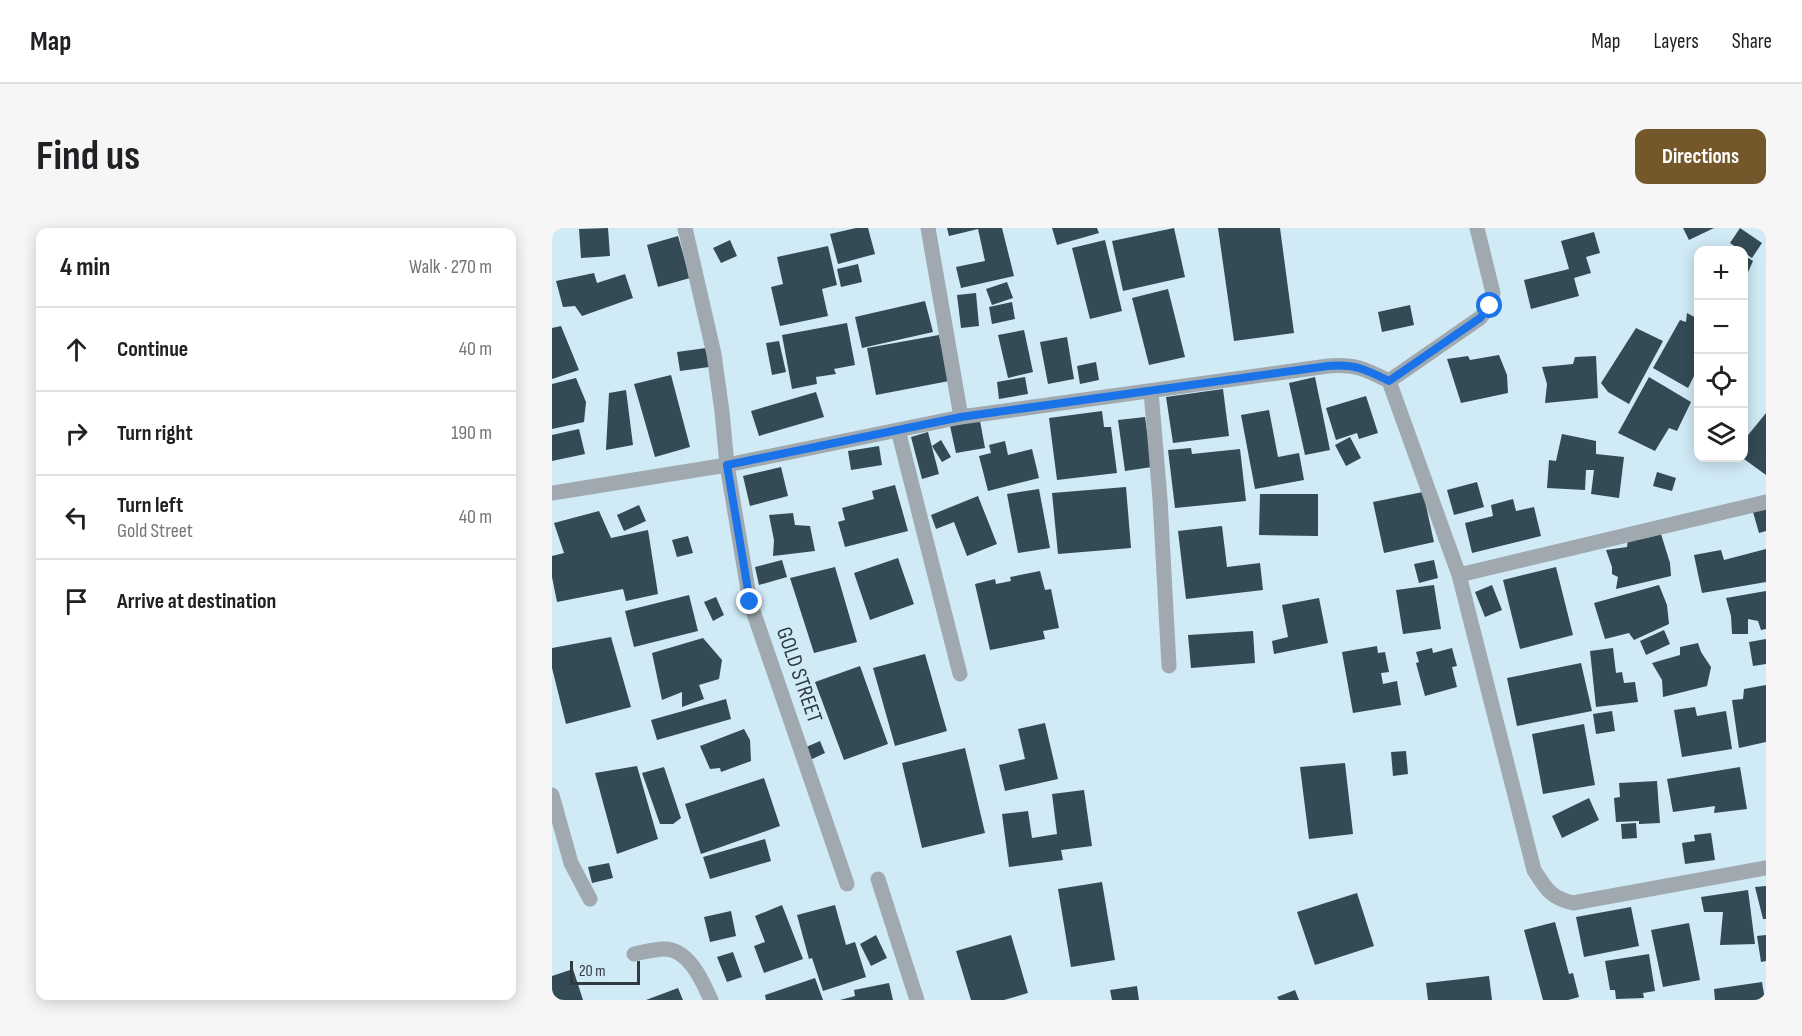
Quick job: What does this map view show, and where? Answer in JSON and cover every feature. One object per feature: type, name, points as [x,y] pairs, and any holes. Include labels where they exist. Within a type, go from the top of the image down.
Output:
[{"type":"street","name":"GOLD STREET","points":[[685,228],[714,354],[727,465],[750,602],[847,884]]},
{"type":"street","points":[[928,228],[961,417]]},
{"type":"street","points":[[1389,381],[1480,318],[1490,306],[1493,293],[1477,228]]},
{"type":"street","points":[[552,493],[727,465],[961,417],[1348,365],[1363,368],[1389,381],[1459,575],[1534,870],[1547,891],[1560,900],[1573,903],[1766,868]]},
{"type":"street","points":[[1151,391],[1160,499],[1169,666]]},
{"type":"street","points":[[898,430],[960,674]]},
{"type":"street","points":[[1459,575],[1766,502]]},
{"type":"street","points":[[552,795],[571,863],[590,899]]},
{"type":"street","points":[[878,879],[917,1000]]},
{"type":"street","points":[[634,954],[663,949],[675,951],[684,957],[702,978],[711,1000]]},
{"type":"building","points":[[608,228],[610,256],[581,258],[579,229]]},
{"type":"building","points":[[856,228],[868,228],[875,254],[838,264],[830,234]]},
{"type":"building","points":[[947,228],[1002,228],[1014,276],[961,288],[956,267],[985,261],[978,229],[949,236]]},
{"type":"building","points":[[1052,228],[1097,228],[1099,233],[1057,245]]},
{"type":"building","points":[[1174,228],[1185,277],[1123,291],[1112,241]]},
{"type":"building","points":[[1218,228],[1280,228],[1294,333],[1234,341]]},
{"type":"building","points":[[1683,228],[1714,228],[1689,240]]},
{"type":"building","points":[[1740,228],[1762,243],[1752,258],[1748,255],[1748,246],[1734,246],[1730,243]]},
{"type":"building","points":[[1594,232],[1600,253],[1586,257],[1591,273],[1574,278],[1579,296],[1531,309],[1524,280],[1569,269],[1561,241]]},
{"type":"building","points":[[678,236],[690,278],[658,287],[647,245]]},
{"type":"building","points":[[730,240],[737,256],[721,263],[713,248]]},
{"type":"building","points":[[1105,240],[1122,311],[1090,319],[1072,248]]},
{"type":"building","points":[[828,246],[837,285],[822,289],[828,316],[780,326],[771,287],[783,284],[777,257]]},
{"type":"building","points":[[1748,258],[1753,261],[1748,272]]},
{"type":"building","points":[[858,264],[862,282],[841,287],[837,269]]},
{"type":"building","points":[[594,273],[597,283],[625,274],[633,298],[582,316],[575,306],[563,307],[556,281]]},
{"type":"building","points":[[1007,282],[1013,298],[992,305],[986,289]]},
{"type":"building","points":[[1168,289],[1185,357],[1149,365],[1132,298]]},
{"type":"building","points":[[976,293],[979,326],[961,328],[957,295]]},
{"type":"building","points":[[925,301],[933,332],[862,348],[855,317]]},
{"type":"building","points":[[1012,302],[1015,319],[992,324],[989,307]]},
{"type":"building","points":[[1410,305],[1414,325],[1382,332],[1378,312]]},
{"type":"building","points":[[1687,313],[1694,317],[1694,376],[1688,388],[1653,368],[1680,320],[1686,322]]},
{"type":"building","points":[[847,323],[855,365],[834,369],[836,374],[816,377],[817,384],[792,389],[782,335]]},
{"type":"building","points":[[561,326],[579,370],[552,379],[552,328]]},
{"type":"building","points":[[1636,328],[1663,341],[1629,404],[1608,392],[1601,383]]},
{"type":"building","points":[[1024,330],[1033,372],[1008,378],[998,335]]},
{"type":"building","points":[[939,335],[949,381],[876,395],[867,348]]},
{"type":"building","points":[[1067,337],[1074,379],[1048,384],[1040,342]]},
{"type":"building","points":[[779,341],[786,372],[772,375],[766,343]]},
{"type":"building","points":[[706,348],[709,367],[680,371],[677,352]]},
{"type":"building","points":[[1499,355],[1507,375],[1508,393],[1461,403],[1447,359],[1468,356],[1470,360]]},
{"type":"building","points":[[1596,356],[1598,398],[1545,403],[1547,384],[1542,367],[1573,364],[1575,357]]},
{"type":"building","points":[[1096,362],[1099,380],[1080,384],[1077,366]]},
{"type":"building","points":[[671,375],[690,447],[655,457],[634,384]]},
{"type":"building","points":[[1025,377],[1028,394],[999,399],[997,382]]},
{"type":"building","points":[[1315,377],[1330,450],[1305,455],[1289,383]]},
{"type":"building","points":[[1649,377],[1691,402],[1677,431],[1669,428],[1655,451],[1618,433]]},
{"type":"building","points":[[576,378],[586,402],[584,422],[552,429],[552,384]]},
{"type":"building","points":[[1223,389],[1229,436],[1173,443],[1166,397]]},
{"type":"building","points":[[626,390],[633,445],[606,450],[609,393]]},
{"type":"building","points":[[816,392],[824,417],[759,436],[751,411]]},
{"type":"building","points":[[1366,396],[1378,433],[1359,439],[1357,433],[1336,440],[1326,408]]},
{"type":"building","points":[[1269,410],[1278,457],[1299,453],[1304,480],[1255,489],[1241,415]]},
{"type":"building","points":[[1102,411],[1104,427],[1111,427],[1117,473],[1057,480],[1049,418]]},
{"type":"building","points":[[1766,413],[1766,475],[1748,462],[1748,435]]},
{"type":"building","points":[[1145,417],[1152,467],[1125,471],[1118,420]]},
{"type":"building","points":[[980,421],[985,448],[956,453],[950,426]]},
{"type":"building","points":[[579,429],[585,454],[552,461],[552,435]]},
{"type":"building","points":[[928,432],[939,474],[922,479],[911,437]]},
{"type":"building","points":[[1562,434],[1596,441],[1596,454],[1624,457],[1619,498],[1591,494],[1594,470],[1586,470],[1585,490],[1547,488],[1549,460],[1556,461]]},
{"type":"building","points":[[1350,437],[1361,458],[1346,466],[1335,445]]},
{"type":"building","points":[[941,440],[951,457],[942,462],[932,446]]},
{"type":"building","points":[[1005,441],[1008,455],[1032,449],[1039,478],[988,491],[979,456],[991,453],[989,445]]},
{"type":"building","points":[[879,446],[882,465],[851,470],[848,451]]},
{"type":"building","points":[[1191,448],[1192,454],[1240,449],[1246,501],[1175,508],[1168,450]]},
{"type":"building","points":[[781,467],[788,496],[750,506],[743,476]]},
{"type":"building","points":[[1657,472],[1676,478],[1672,491],[1653,486]]},
{"type":"building","points":[[1477,482],[1484,507],[1454,515],[1447,490]]},
{"type":"building","points":[[895,485],[908,531],[845,547],[838,522],[845,520],[842,508],[874,499],[872,491]]},
{"type":"building","points":[[1126,487],[1131,548],[1058,554],[1052,493]]},
{"type":"building","points":[[1039,489],[1050,548],[1018,553],[1007,494]]},
{"type":"building","points":[[1423,492],[1434,542],[1384,553],[1373,502]]},
{"type":"building","points":[[1260,494],[1318,494],[1318,536],[1259,535]]},
{"type":"building","points":[[978,496],[997,544],[967,556],[954,522],[936,529],[931,515]]},
{"type":"building","points":[[1513,499],[1516,511],[1534,507],[1541,536],[1472,553],[1465,523],[1493,516],[1491,505]]},
{"type":"building","points":[[639,505],[646,521],[624,531],[617,515]]},
{"type":"building","points":[[1766,508],[1766,531],[1759,533],[1753,512]]},
{"type":"building","points":[[599,511],[611,538],[648,530],[658,594],[626,601],[623,589],[557,602],[552,577],[552,556],[564,553],[554,523]]},
{"type":"building","points":[[793,513],[795,525],[810,526],[815,551],[773,556],[774,540],[769,515]]},
{"type":"building","points":[[1222,526],[1227,567],[1260,563],[1263,590],[1186,599],[1178,531]]},
{"type":"building","points":[[1661,534],[1670,563],[1671,576],[1616,589],[1618,577],[1612,574],[1606,550],[1627,547],[1628,539],[1647,538]]},
{"type":"building","points":[[688,536],[693,553],[677,557],[672,540]]},
{"type":"building","points":[[1766,549],[1766,582],[1702,593],[1694,555],[1721,550],[1724,560]]},
{"type":"building","points":[[898,558],[914,604],[870,620],[854,573]]},
{"type":"building","points":[[782,560],[787,577],[759,585],[755,567]]},
{"type":"building","points":[[1434,560],[1438,578],[1419,583],[1414,564]]},
{"type":"building","points":[[835,567],[857,642],[814,653],[790,578]]},
{"type":"building","points":[[1556,567],[1573,635],[1520,649],[1503,580]]},
{"type":"building","points":[[1040,571],[1045,590],[1051,589],[1059,628],[1043,631],[1045,639],[990,650],[975,584],[995,579],[996,584],[1011,581],[1010,577]]},
{"type":"building","points":[[1434,585],[1441,629],[1403,634],[1396,590]]},
{"type":"building","points":[[1492,585],[1502,610],[1485,617],[1475,592]]},
{"type":"building","points":[[1659,585],[1667,605],[1669,624],[1634,640],[1629,633],[1605,639],[1594,603]]},
{"type":"building","points":[[1766,591],[1766,629],[1761,630],[1758,621],[1748,619],[1748,634],[1732,634],[1731,616],[1726,598]]},
{"type":"building","points":[[689,595],[698,631],[634,647],[625,611]]},
{"type":"building","points":[[716,597],[724,615],[713,621],[704,602]]},
{"type":"building","points":[[1319,598],[1328,643],[1274,654],[1272,641],[1288,637],[1282,605]]},
{"type":"building","points":[[1664,630],[1670,644],[1646,655],[1640,641]]},
{"type":"building","points":[[1253,631],[1255,663],[1191,668],[1188,635]]},
{"type":"building","points":[[611,637],[631,707],[566,724],[552,668],[552,648]]},
{"type":"building","points":[[703,638],[722,660],[719,679],[699,685],[704,699],[682,707],[682,692],[662,700],[652,653]]},
{"type":"building","points":[[1766,639],[1766,664],[1753,666],[1749,642]]},
{"type":"building","points":[[1698,643],[1711,667],[1707,686],[1663,697],[1662,680],[1652,663],[1680,655],[1680,647]]},
{"type":"building","points":[[1377,646],[1378,653],[1385,652],[1389,672],[1381,673],[1383,684],[1397,681],[1401,705],[1353,713],[1342,652]]},
{"type":"building","points":[[1432,648],[1433,653],[1452,648],[1457,666],[1452,667],[1457,687],[1425,696],[1416,663],[1419,662],[1416,652]]},
{"type":"building","points":[[1613,648],[1616,673],[1622,672],[1624,683],[1635,682],[1638,702],[1596,707],[1590,651]]},
{"type":"building","points":[[925,654],[947,731],[895,746],[873,668]]},
{"type":"building","points":[[1581,663],[1592,711],[1517,726],[1507,678]]},
{"type":"building","points":[[860,666],[888,744],[844,760],[815,682]]},
{"type":"building","points":[[1766,685],[1766,742],[1739,748],[1732,700],[1743,699],[1744,689]]},
{"type":"building","points":[[726,699],[731,719],[657,740],[651,720]]},
{"type":"building","points":[[1695,707],[1697,716],[1726,711],[1732,749],[1682,757],[1674,710]]},
{"type":"building","points":[[1612,711],[1615,731],[1596,734],[1593,714]]},
{"type":"building","points":[[1045,723],[1058,779],[1005,791],[999,765],[1025,759],[1018,729]]},
{"type":"building","points":[[1584,724],[1595,785],[1543,794],[1532,734]]},
{"type":"building","points":[[744,729],[750,740],[751,761],[721,772],[720,768],[710,769],[700,746]]},
{"type":"building","points":[[820,741],[825,753],[810,760],[804,748]]},
{"type":"building","points":[[965,748],[985,833],[922,848],[902,763]]},
{"type":"building","points":[[1406,751],[1408,774],[1393,776],[1391,752]]},
{"type":"building","points":[[1345,763],[1353,834],[1309,839],[1300,767]]},
{"type":"building","points":[[637,766],[658,839],[617,854],[595,773]]},
{"type":"building","points":[[664,767],[681,818],[673,824],[660,824],[642,773]]},
{"type":"building","points":[[1740,767],[1747,809],[1714,813],[1715,806],[1673,812],[1667,779]]},
{"type":"building","points":[[764,778],[780,826],[701,854],[685,804]]},
{"type":"building","points":[[1657,781],[1660,823],[1616,822],[1614,798],[1620,797],[1619,783]]},
{"type":"building","points":[[1084,790],[1092,846],[1061,850],[1063,860],[1009,867],[1002,814],[1028,811],[1032,838],[1057,834],[1052,794]]},
{"type":"building","points":[[1589,798],[1599,820],[1562,838],[1552,816]]},
{"type":"building","points":[[1636,823],[1637,838],[1622,839],[1621,824]]},
{"type":"building","points":[[1711,833],[1715,860],[1685,864],[1682,843],[1695,841],[1694,835]]},
{"type":"building","points":[[765,839],[771,861],[710,879],[703,857]]},
{"type":"building","points":[[609,863],[613,878],[592,883],[588,867]]},
{"type":"building","points":[[1102,882],[1115,960],[1071,967],[1058,889]]},
{"type":"building","points":[[1766,886],[1766,919],[1763,919],[1755,887]]},
{"type":"building","points":[[1748,890],[1755,944],[1720,945],[1723,912],[1704,912],[1701,897]]},
{"type":"building","points":[[1357,893],[1374,946],[1315,965],[1297,912]]},
{"type":"building","points":[[782,905],[803,959],[764,973],[754,946],[765,942],[755,916]]},
{"type":"building","points":[[835,905],[846,945],[855,942],[866,977],[823,991],[812,958],[809,959],[797,915]]},
{"type":"building","points":[[1631,907],[1639,946],[1584,957],[1576,917]]},
{"type":"building","points":[[731,911],[736,936],[710,942],[704,917]]},
{"type":"building","points":[[1555,922],[1569,974],[1573,973],[1579,997],[1568,1000],[1543,1000],[1524,930]]},
{"type":"building","points":[[1689,923],[1700,980],[1663,987],[1651,930]]},
{"type":"building","points":[[876,935],[887,958],[871,966],[860,944]]},
{"type":"building","points":[[1011,935],[1028,993],[1004,1000],[971,1000],[956,951]]},
{"type":"building","points":[[1766,935],[1766,961],[1761,962],[1757,936]]},
{"type":"building","points":[[733,952],[742,977],[727,982],[717,957]]},
{"type":"building","points":[[1649,954],[1655,991],[1643,993],[1644,998],[1616,999],[1615,990],[1610,990],[1605,961]]},
{"type":"building","points":[[573,969],[583,1000],[552,1000],[552,976]]},
{"type":"building","points":[[1489,976],[1492,1000],[1428,1000],[1426,983]]},
{"type":"building","points":[[815,978],[823,1000],[766,1000],[765,995]]},
{"type":"building","points":[[1762,982],[1765,1000],[1715,1000],[1714,989]]},
{"type":"building","points":[[889,983],[893,1000],[840,1000],[855,996],[854,990]]},
{"type":"building","points":[[1137,986],[1139,1000],[1112,1000],[1110,990]]},
{"type":"building","points":[[678,988],[683,1000],[646,1000]]},
{"type":"building","points":[[1295,990],[1299,1000],[1279,1000],[1277,997]]},
{"type":"route","points":[[750,602],[727,465],[961,417],[1328,366],[1348,365],[1363,368],[1389,381],[1480,318],[1490,306]]}]
